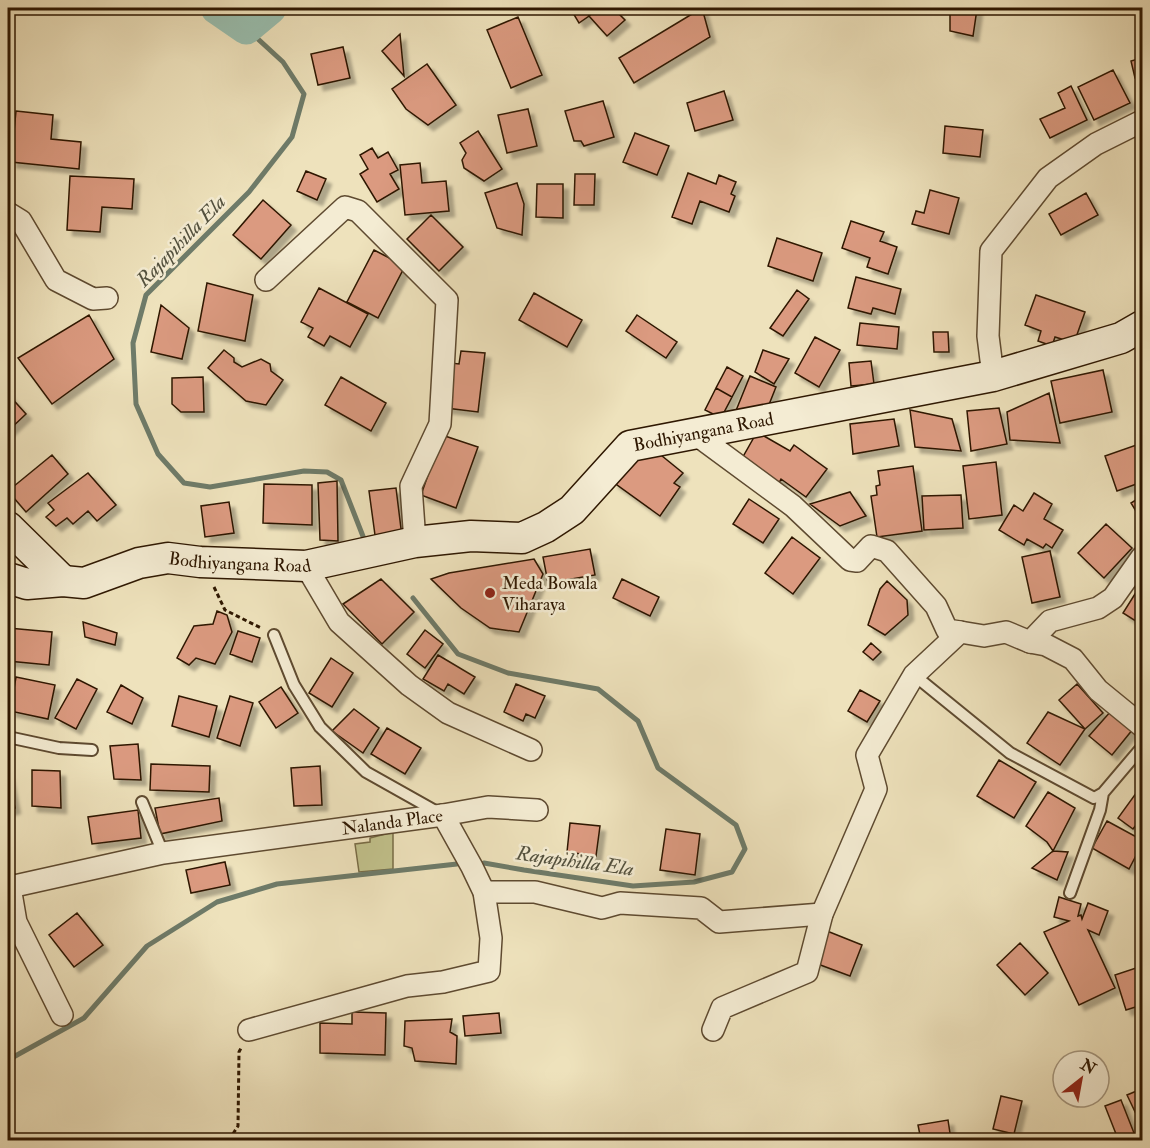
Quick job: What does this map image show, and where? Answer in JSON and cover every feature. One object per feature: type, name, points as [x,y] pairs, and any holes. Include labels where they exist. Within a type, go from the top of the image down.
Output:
[{"type":"street","points":[[993,376],[988,336],[991,251],[1048,178],[1096,144],[1143,121]]},
{"type":"street","points":[[266,280],[345,207],[358,211],[447,300],[440,424],[411,486],[415,542]]},
{"type":"street","points":[[8,213],[21,221],[56,280],[93,298],[107,298]]},
{"type":"street","name":"Bodhiyangana Road","points":[[8,578],[27,584],[63,581],[84,583],[140,563],[168,558],[200,562],[306,566],[415,542],[471,536],[522,538],[546,527],[572,510],[630,446],[993,376],[1121,338],[1143,326]]},
{"type":"street","points":[[694,433],[793,506],[850,560],[857,561],[871,546],[887,551],[936,606],[947,630],[984,636],[1006,632],[1030,642],[1046,645],[1073,659],[1098,690],[1143,726]]},
{"type":"street","points":[[8,527],[63,581]]},
{"type":"street","points":[[1030,642],[1050,621],[1098,608],[1113,598],[1143,557]]},
{"type":"street","points":[[306,566],[339,622],[409,685],[448,713],[531,750]]},
{"type":"street","points":[[713,1030],[722,1008],[807,972],[822,914],[876,789],[867,755],[914,675],[960,632]]},
{"type":"street","points":[[443,815],[488,807],[537,810]]},
{"type":"street","name":"Nalanda Place","points":[[9,885],[162,853],[443,815],[484,892],[491,939],[489,971],[443,982],[407,986],[249,1030]]},
{"type":"street","points":[[9,885],[12,924],[62,1015]]},
{"type":"street","points":[[484,892],[535,892],[602,908],[620,903],[701,908],[719,922],[822,914]]},
{"type":"lane","points":[[274,635],[294,685],[320,727],[366,772],[443,815]]},
{"type":"lane","points":[[914,675],[1010,753],[1094,798],[1103,793],[1143,747]]},
{"type":"lane","points":[[8,737],[59,748],[92,750]]},
{"type":"lane","points":[[1070,893],[1100,810],[1103,793]]},
{"type":"lane","points":[[142,802],[162,853]]},
{"type":"path","points":[[200,562],[225,610],[274,635]]},
{"type":"path","points":[[229,1140],[238,1126],[239,1052],[249,1030]]},
{"type":"green space","points":[[393,832],[393,869],[359,872],[355,844],[370,842],[370,838]]},
{"type":"building","points":[[570,8],[587,8],[585,9],[589,16],[579,23]]},
{"type":"building","points":[[599,8],[613,8],[625,20],[607,36],[589,16]]},
{"type":"building","points":[[702,8],[710,37],[634,83],[619,58]]},
{"type":"building","points":[[950,8],[977,9],[973,36],[950,31]]},
{"type":"building","points":[[518,17],[542,75],[511,88],[487,30]]},
{"type":"building","points":[[400,34],[404,76],[382,51]]},
{"type":"building","points":[[343,47],[350,78],[318,85],[311,54]]},
{"type":"building","points":[[1142,58],[1142,77],[1135,78],[1131,61]]},
{"type":"building","points":[[427,64],[456,105],[428,125],[406,109],[392,89]]},
{"type":"building","points":[[1113,70],[1130,103],[1094,120],[1078,87]]},
{"type":"building","points":[[1071,86],[1087,120],[1050,138],[1040,119],[1065,108],[1058,93]]},
{"type":"building","points":[[724,91],[733,120],[695,131],[687,103]]},
{"type":"building","points":[[603,101],[614,137],[584,146],[581,141],[574,141],[565,111]]},
{"type":"building","points":[[528,109],[537,146],[507,153],[498,115]]},
{"type":"building","points":[[16,111],[53,115],[51,139],[81,142],[79,169],[11,162]]},
{"type":"building","points":[[945,126],[983,130],[980,157],[943,153]]},
{"type":"building","points":[[478,131],[502,169],[484,181],[464,168],[462,160],[466,153],[460,143]]},
{"type":"building","points":[[635,133],[669,146],[657,175],[623,162]]},
{"type":"building","points":[[1138,140],[1142,140],[1142,190],[1139,190]]},
{"type":"building","points":[[372,148],[378,158],[388,152],[398,170],[390,174],[399,189],[377,202],[360,174],[368,169],[360,155]]},
{"type":"building","points":[[420,163],[422,183],[446,181],[449,211],[405,215],[400,165]]},
{"type":"building","points":[[306,171],[326,179],[317,200],[297,191]]},
{"type":"building","points":[[688,173],[716,184],[719,175],[736,182],[731,194],[735,196],[729,212],[700,201],[692,224],[672,217]]},
{"type":"building","points":[[575,174],[595,174],[594,205],[574,205]]},
{"type":"building","points":[[70,176],[134,179],[132,209],[102,207],[100,232],[67,230]]},
{"type":"building","points":[[517,183],[524,204],[522,235],[497,228],[485,193]]},
{"type":"building","points":[[537,184],[563,184],[563,218],[536,217]]},
{"type":"building","points":[[930,190],[959,198],[949,234],[912,224],[916,211],[924,213]]},
{"type":"building","points":[[1086,193],[1098,215],[1061,235],[1049,214]]},
{"type":"building","points":[[263,200],[291,225],[261,259],[233,235]]},
{"type":"building","points":[[431,215],[463,247],[439,271],[407,239]]},
{"type":"building","points":[[851,221],[884,232],[880,241],[897,247],[888,274],[867,267],[870,258],[842,248]]},
{"type":"building","points":[[777,238],[822,253],[813,281],[768,266]]},
{"type":"building","points":[[374,250],[405,266],[378,318],[347,302]]},
{"type":"building","points":[[856,277],[901,289],[895,314],[873,308],[871,314],[848,308]]},
{"type":"building","points":[[207,283],[253,295],[245,341],[198,331]]},
{"type":"building","points":[[319,288],[368,314],[350,347],[330,336],[324,346],[308,337],[313,328],[301,322]]},
{"type":"building","points":[[797,290],[809,299],[783,336],[770,328]]},
{"type":"building","points":[[534,293],[582,320],[567,347],[519,320]]},
{"type":"building","points":[[1036,295],[1085,312],[1074,343],[1055,337],[1052,346],[1038,341],[1041,331],[1025,325]]},
{"type":"building","points":[[161,305],[189,328],[182,359],[151,352]]},
{"type":"building","points":[[89,315],[114,359],[52,404],[18,358]]},
{"type":"building","points":[[637,315],[677,342],[666,358],[626,331]]},
{"type":"building","points":[[860,323],[899,327],[897,349],[857,345]]},
{"type":"building","points":[[933,332],[948,332],[949,352],[934,352]]},
{"type":"building","points":[[815,337],[840,350],[819,387],[795,373]]},
{"type":"building","points":[[224,350],[234,358],[234,362],[242,367],[261,359],[270,364],[271,371],[283,380],[266,405],[246,401],[208,368]]},
{"type":"building","points":[[763,350],[789,359],[774,384],[755,372]]},
{"type":"building","points":[[461,351],[485,353],[478,412],[446,408],[451,363],[459,364]]},
{"type":"building","points":[[871,361],[874,384],[851,386],[849,363]]},
{"type":"building","points":[[727,367],[743,376],[732,397],[716,388]]},
{"type":"building","points":[[1103,370],[1112,412],[1060,423],[1051,381]]},
{"type":"building","points":[[750,376],[776,387],[768,407],[735,413]]},
{"type":"building","points":[[203,377],[204,412],[181,412],[172,404],[172,378]]},
{"type":"building","points":[[341,377],[386,403],[371,431],[325,405]]},
{"type":"building","points":[[716,388],[732,397],[721,418],[705,410]]},
{"type":"building","points":[[1049,393],[1060,443],[1010,440],[1007,412]]},
{"type":"building","points":[[8,394],[26,414],[8,431]]},
{"type":"building","points":[[999,408],[1007,444],[971,451],[967,411]]},
{"type":"building","points":[[910,410],[952,419],[961,451],[915,447]]},
{"type":"building","points":[[894,419],[899,446],[853,454],[850,424]]},
{"type":"building","points":[[757,432],[790,451],[794,445],[827,469],[806,497],[781,479],[778,485],[740,462]]},
{"type":"building","points":[[442,435],[478,447],[456,508],[421,495]]},
{"type":"building","points":[[1142,443],[1142,482],[1117,491],[1105,456]]},
{"type":"building","points":[[651,447],[683,473],[674,483],[680,487],[660,516],[613,482],[633,454]]},
{"type":"building","points":[[52,455],[68,474],[26,512],[8,491]]},
{"type":"building","points":[[996,462],[1002,515],[969,519],[963,466]]},
{"type":"building","points":[[913,466],[922,531],[877,537],[871,496],[877,495],[876,486],[880,485],[878,471]]},
{"type":"building","points":[[88,473],[116,505],[97,521],[88,511],[73,524],[67,518],[56,526],[46,517],[54,510],[48,503]]},
{"type":"building","points":[[337,481],[338,541],[320,540],[318,483]]},
{"type":"building","points":[[264,484],[312,485],[312,525],[263,523]]},
{"type":"building","points":[[396,488],[403,545],[385,534],[375,535],[369,491]]},
{"type":"building","points":[[850,492],[866,516],[840,526],[810,504]]},
{"type":"building","points":[[1034,493],[1052,504],[1044,519],[1063,530],[1052,548],[1046,544],[1043,548],[1027,539],[1024,545],[999,530],[1014,505],[1023,511]]},
{"type":"building","points":[[961,495],[963,528],[924,530],[922,496]]},
{"type":"building","points":[[1142,496],[1142,521],[1131,503]]},
{"type":"building","points":[[749,499],[779,519],[763,543],[733,524]]},
{"type":"building","points":[[229,502],[234,533],[205,537],[201,506]]},
{"type":"building","points":[[1106,524],[1132,548],[1104,578],[1078,553]]},
{"type":"building","points":[[792,537],[820,558],[793,594],[765,573]]},
{"type":"building","points":[[590,549],[595,575],[548,583],[543,557]]},
{"type":"building","points":[[1050,551],[1060,597],[1032,603],[1022,557]]},
{"type":"building","name":"Meda Bowala Viharaya","points":[[534,559],[543,574],[519,632],[490,628],[461,608],[431,579],[449,573]]},
{"type":"building","points":[[381,579],[414,612],[382,644],[343,604]]},
{"type":"building","points":[[622,579],[659,597],[650,616],[613,598]]},
{"type":"building","points":[[887,581],[907,600],[908,615],[885,635],[868,625],[880,589]]},
{"type":"building","points":[[1140,586],[1142,588],[1142,625],[1123,613]]},
{"type":"building","points":[[217,611],[227,615],[232,632],[215,664],[196,658],[189,665],[177,658],[194,626],[213,624]]},
{"type":"building","points":[[83,622],[117,633],[115,645],[85,637]]},
{"type":"building","points":[[8,628],[52,632],[49,665],[8,661]]},
{"type":"building","points":[[425,630],[443,644],[425,668],[407,654]]},
{"type":"building","points":[[238,631],[260,638],[252,662],[230,654]]},
{"type":"building","points":[[871,643],[881,652],[873,660],[863,652]]},
{"type":"building","points":[[438,655],[475,677],[464,694],[448,684],[444,691],[423,679]]},
{"type":"building","points":[[331,658],[353,673],[332,707],[309,693]]},
{"type":"building","points":[[16,677],[55,685],[48,719],[10,711]]},
{"type":"building","points":[[77,679],[97,689],[76,729],[55,718]]},
{"type":"building","points":[[516,684],[545,696],[535,718],[526,714],[523,721],[504,712]]},
{"type":"building","points":[[1077,684],[1103,713],[1085,729],[1059,700]]},
{"type":"building","points":[[121,685],[143,698],[132,724],[107,712]]},
{"type":"building","points":[[281,687],[298,713],[276,728],[259,702]]},
{"type":"building","points":[[860,690],[880,701],[867,722],[848,711]]},
{"type":"building","points":[[179,696],[217,706],[209,737],[172,726]]},
{"type":"building","points":[[230,696],[253,703],[240,746],[217,738]]},
{"type":"building","points":[[354,709],[379,728],[363,753],[332,731]]},
{"type":"building","points":[[1111,711],[1133,729],[1112,755],[1089,736]]},
{"type":"building","points":[[1048,712],[1085,729],[1060,765],[1027,743]]},
{"type":"building","points":[[387,728],[421,748],[405,774],[371,754]]},
{"type":"building","points":[[138,744],[141,780],[114,779],[110,746]]},
{"type":"building","points":[[999,760],[1036,782],[1014,818],[977,796]]},
{"type":"building","points":[[151,764],[210,766],[209,792],[150,790]]},
{"type":"building","points":[[320,766],[322,805],[294,806],[291,768]]},
{"type":"building","points":[[32,770],[60,771],[61,808],[32,806]]},
{"type":"building","points":[[8,774],[15,808],[8,810]]},
{"type":"building","points":[[1142,785],[1142,817],[1133,829],[1118,818]]},
{"type":"building","points":[[1048,792],[1075,808],[1053,851],[1047,842],[1026,826]]},
{"type":"building","points":[[219,798],[222,821],[160,834],[155,808]]},
{"type":"building","points":[[138,810],[141,838],[92,844],[88,817]]},
{"type":"building","points":[[1107,821],[1142,840],[1129,869],[1092,848]]},
{"type":"building","points":[[570,823],[600,826],[596,856],[567,852]]},
{"type":"building","points":[[666,829],[700,834],[695,875],[660,870]]},
{"type":"building","points":[[1053,851],[1068,852],[1057,880],[1032,868]]},
{"type":"building","points":[[225,862],[230,885],[191,893],[186,870]]},
{"type":"building","points":[[1059,897],[1081,904],[1078,916],[1081,915],[1082,919],[1088,903],[1108,911],[1099,935],[1088,930],[1115,988],[1079,1005],[1044,932],[1069,921],[1054,917]]},
{"type":"building","points":[[77,913],[103,945],[74,967],[49,935]]},
{"type":"building","points":[[827,931],[862,945],[850,976],[815,963]]},
{"type":"building","points":[[1020,943],[1048,973],[1025,995],[997,965]]},
{"type":"building","points":[[1142,966],[1142,1005],[1126,1010],[1115,975]]},
{"type":"building","points":[[352,1012],[386,1013],[385,1055],[320,1053],[320,1023],[352,1024]]},
{"type":"building","points":[[499,1013],[501,1033],[465,1036],[463,1016]]},
{"type":"building","points":[[452,1019],[450,1032],[457,1036],[456,1064],[415,1061],[412,1048],[404,1046],[405,1021]]},
{"type":"building","points":[[1139,1090],[1142,1096],[1142,1115],[1138,1118],[1127,1095]]},
{"type":"building","points":[[1001,1096],[1022,1101],[1014,1134],[993,1129]]},
{"type":"building","points":[[1121,1100],[1134,1133],[1118,1139],[1106,1109],[1111,1109],[1111,1104]]},
{"type":"building","points":[[948,1120],[951,1140],[921,1140],[918,1125]]},
{"type":"waterway","name":"Rajapihilla Ela","points":[[217,8],[246,28],[270,8]]},
{"type":"waterway","name":"Rajapihilla Ela","points":[[246,28],[283,62],[304,94],[292,137],[249,192],[146,295],[133,343],[136,404],[158,454],[184,483],[210,487],[304,471],[327,472],[341,480],[366,544]]},
{"type":"waterway","name":"Rajapihilla Ela","points":[[413,598],[458,654],[508,673],[598,689],[638,721],[658,768],[736,825],[745,849],[732,872],[694,882],[633,886],[484,863]]},
{"type":"waterway","name":"Rajapihilla Ela","points":[[8,1060],[84,1018],[147,946],[217,902],[277,884],[457,864]]},
{"type":"place","name":"Meda Bowala Viharaya","points":[[490,593]]}]
